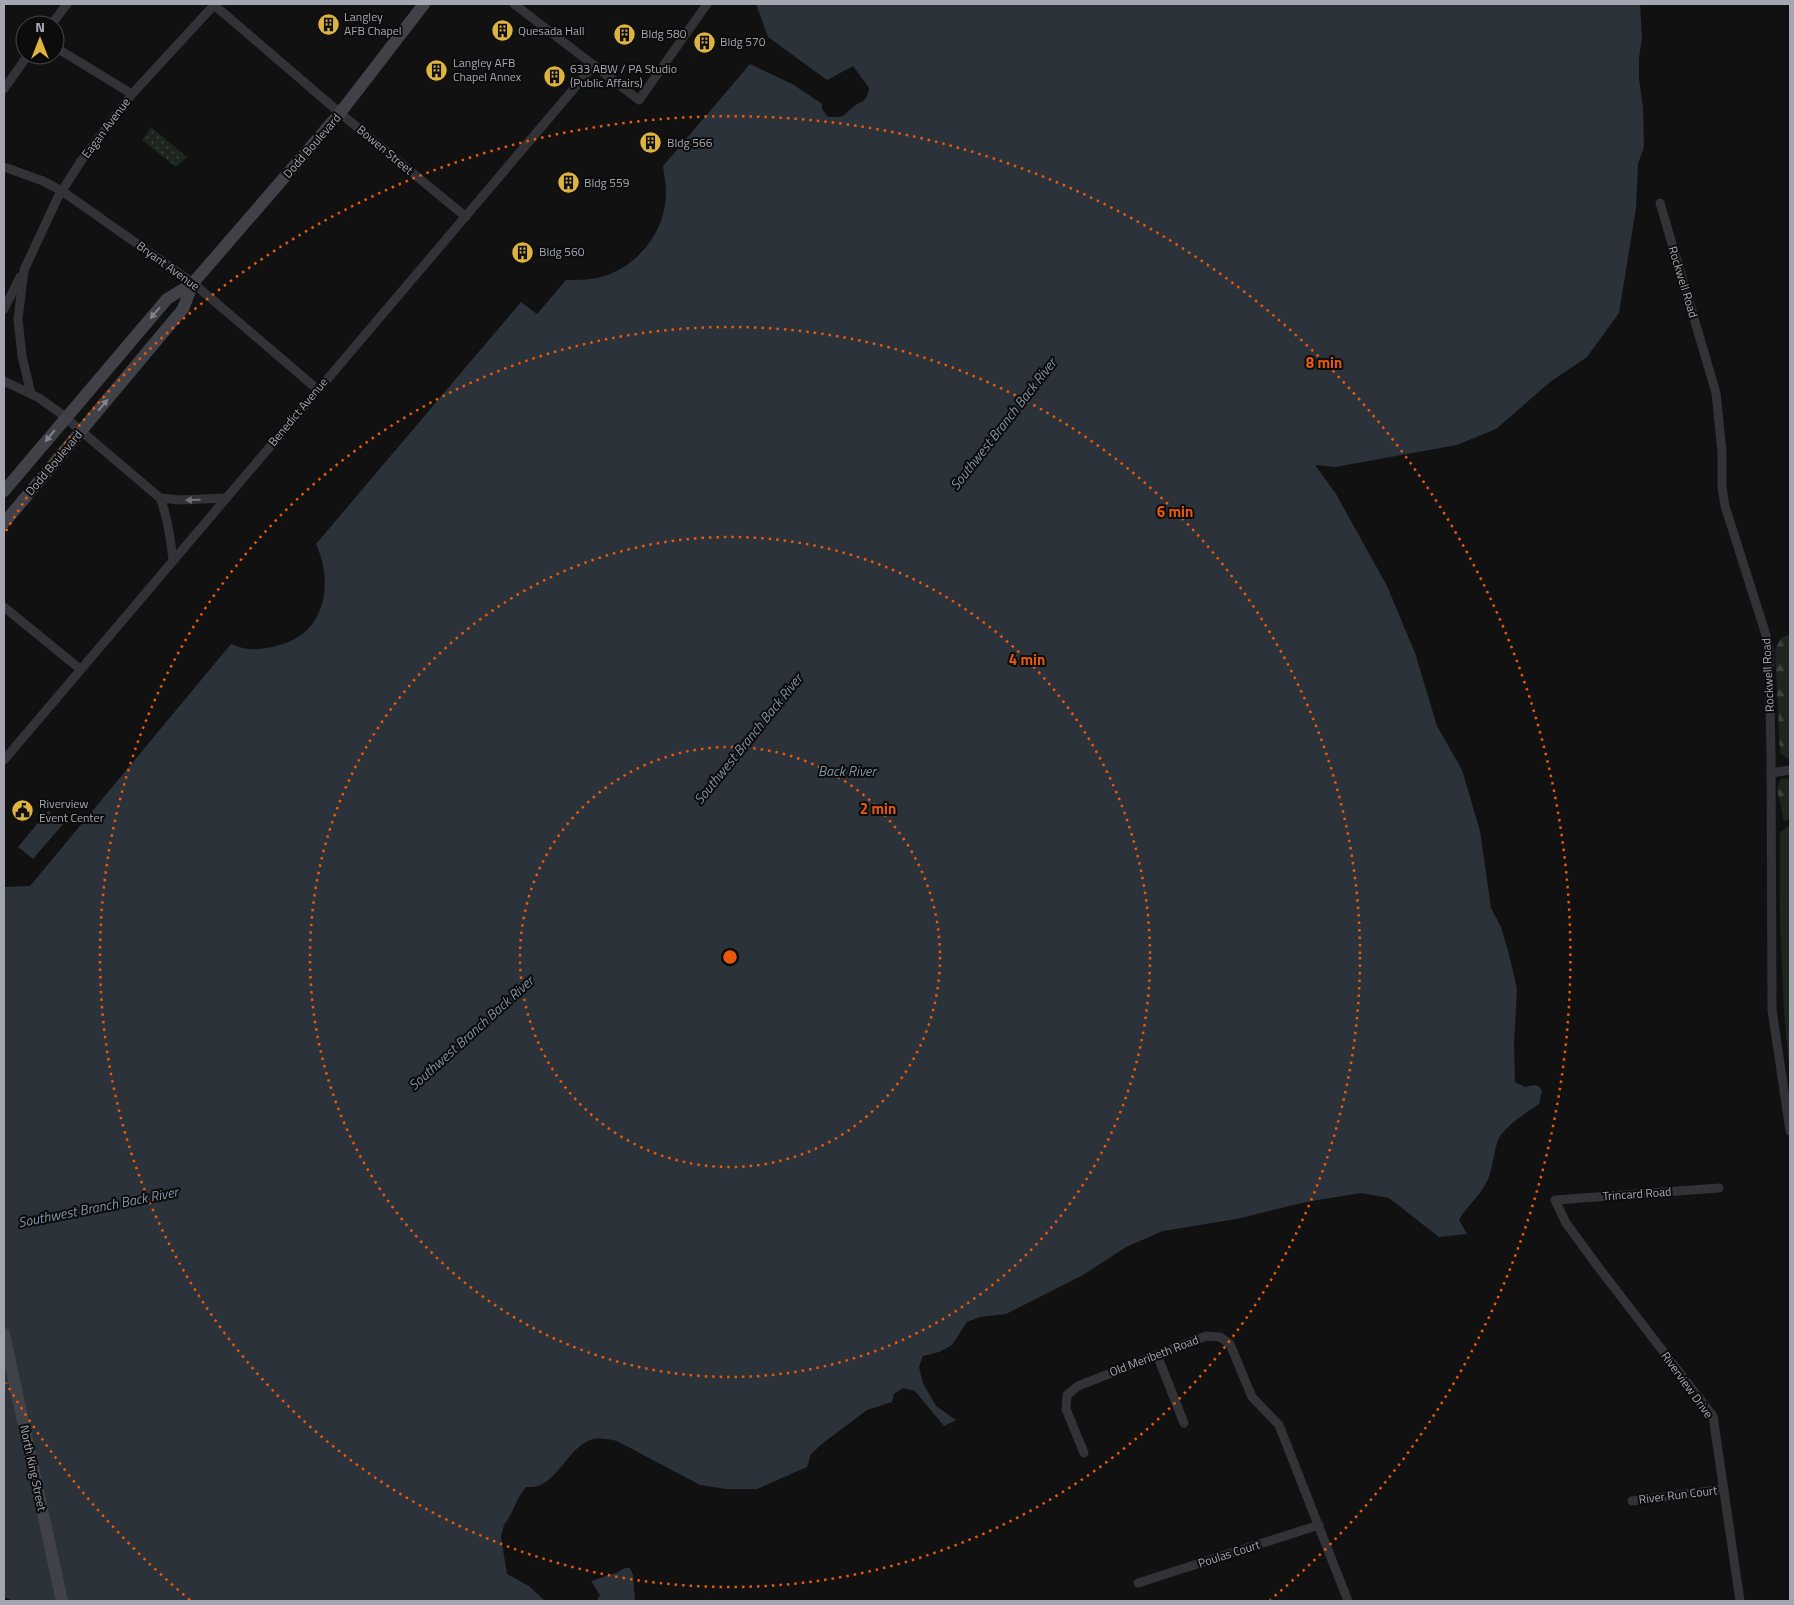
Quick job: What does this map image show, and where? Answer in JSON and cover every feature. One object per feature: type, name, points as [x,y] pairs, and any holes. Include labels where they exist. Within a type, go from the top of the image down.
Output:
[{"type":"street","points":[[59,15],[67,4]]},
{"type":"street","name":"Bowen Street","points":[[214,4],[340,113],[466,217]]},
{"type":"street","name":"Eagan Avenue","points":[[4,309],[58,196],[81,161],[132,94],[214,4]]},
{"type":"street","name":"Dodd Boulevard","points":[[4,491],[167,298],[193,283],[340,113],[424,4]]},
{"type":"street","points":[[514,4],[639,100],[707,4]]},
{"type":"street","points":[[65,53],[132,94]]},
{"type":"street","points":[[4,89],[21,65]]},
{"type":"street","name":"Benedict Avenue","points":[[4,760],[594,65]]},
{"type":"street","name":"Bryant Avenue","points":[[4,168],[43,181],[62,191],[193,283],[317,389]]},
{"type":"street","name":"Rockwell Road","points":[[1660,203],[1716,393],[1722,452],[1722,488],[1725,506],[1766,634],[1769,649],[1772,1010],[1788,1102],[1790,1131]]},
{"type":"street","name":"Eagan Avenue","points":[[24,270],[18,320],[22,356],[31,394]]},
{"type":"street","name":"Dodd Boulevard","points":[[4,523],[184,309],[193,283]]},
{"type":"street","points":[[4,381],[39,398],[160,498],[170,532],[173,559]]},
{"type":"street","points":[[160,498],[180,500],[226,498]]},
{"type":"street","points":[[4,607],[80,670]]},
{"type":"street","points":[[1771,773],[1790,770]]},
{"type":"street","name":"Trincard Road","points":[[1555,1200],[1719,1188]]},
{"type":"street","name":"Riverview Drive","points":[[1555,1200],[1566,1223],[1713,1416],[1740,1601]]},
{"type":"street","name":"North King Street","points":[[4,1334],[62,1601]]},
{"type":"street","name":"Old Meribeth Road","points":[[1084,1453],[1066,1409],[1067,1395],[1078,1386],[1206,1336],[1220,1337],[1230,1344],[1252,1397],[1279,1425],[1348,1601]]},
{"type":"street","points":[[1157,1355],[1184,1423]]},
{"type":"street","name":"River Run Court","points":[[1632,1500],[1724,1489]]},
{"type":"street","name":"Poulas Court","points":[[1138,1583],[1319,1525]]},
{"type":"green space","points":[[151,127],[187,157],[176,167],[142,140]]},
{"type":"green space","points":[[1790,634],[1790,758],[1786,758],[1780,753],[1775,650],[1781,638]]},
{"type":"green space","points":[[1790,778],[1790,819],[1784,821],[1777,789],[1781,779]]},
{"type":"green space","points":[[1790,825],[1790,1077],[1784,1011],[1780,924],[1780,832]]},
{"type":"water","name":"Back River","points":[[756,4],[1640,4],[1642,38],[1639,58],[1639,79],[1643,107],[1644,147],[1638,164],[1636,208],[1619,313],[1587,357],[1550,382],[1496,429],[1457,445],[1335,467],[1315,465],[1336,494],[1387,586],[1415,653],[1437,726],[1462,770],[1480,831],[1491,908],[1501,927],[1517,989],[1514,1044],[1515,1082],[1525,1087],[1533,1085],[1539,1087],[1542,1091],[1539,1104],[1510,1125],[1498,1140],[1488,1180],[1459,1220],[1467,1234],[1439,1237],[1389,1198],[1361,1193],[1306,1202],[1236,1219],[1163,1231],[1126,1247],[1083,1275],[1006,1314],[980,1317],[967,1322],[952,1345],[939,1352],[923,1356],[919,1367],[923,1383],[936,1406],[956,1420],[944,1426],[915,1391],[903,1388],[894,1394],[892,1402],[867,1410],[823,1443],[811,1454],[807,1467],[757,1489],[726,1489],[700,1485],[617,1441],[600,1438],[582,1444],[546,1482],[537,1486],[526,1487],[504,1525],[501,1537],[507,1574],[529,1586],[545,1601],[13,1601],[4,1597],[4,887],[30,886],[231,644],[247,649],[266,648],[293,640],[306,631],[322,606],[324,591],[322,559],[316,544],[521,302],[537,314],[566,280],[601,277],[627,265],[638,256],[655,234],[665,207],[666,190],[663,166],[750,64],[794,85],[822,104],[822,109],[828,117],[842,116],[865,99],[869,88],[853,66],[827,80],[768,37]]},
{"type":"water","points":[[48,811],[63,824],[33,859],[18,847]]},
{"type":"water","points":[[625,1568],[630,1568],[633,1575],[635,1601],[569,1601],[597,1600],[600,1595],[591,1581]]},
{"type":"place","name":"Langley AFB Chapel","points":[[328,24]]},
{"type":"place","name":"Quesada Hall","points":[[502,31]]},
{"type":"place","name":"Bldg 580","points":[[625,34]]},
{"type":"place","name":"Bldg 570","points":[[704,42]]},
{"type":"place","name":"Langley AFB Chapel Annex","points":[[437,70]]},
{"type":"place","name":"633 ABW / PA Studio (Public Affairs)","points":[[554,76]]},
{"type":"place","name":"Bldg 566","points":[[651,143]]},
{"type":"place","name":"Bldg 559","points":[[568,183]]},
{"type":"place","name":"Bldg 560","points":[[523,252]]},
{"type":"place","name":"Riverview Event Center","points":[[23,811]]},
{"type":"water label","name":"Southwest Branch Back River","points":[[1003,424]]},
{"type":"water label","name":"Southwest Branch Back River","points":[[748,739]]},
{"type":"water label","name":"Southwest Branch Back River","points":[[471,1033]]},
{"type":"water label","name":"Southwest Branch Back River","points":[[98,1207]]}]
